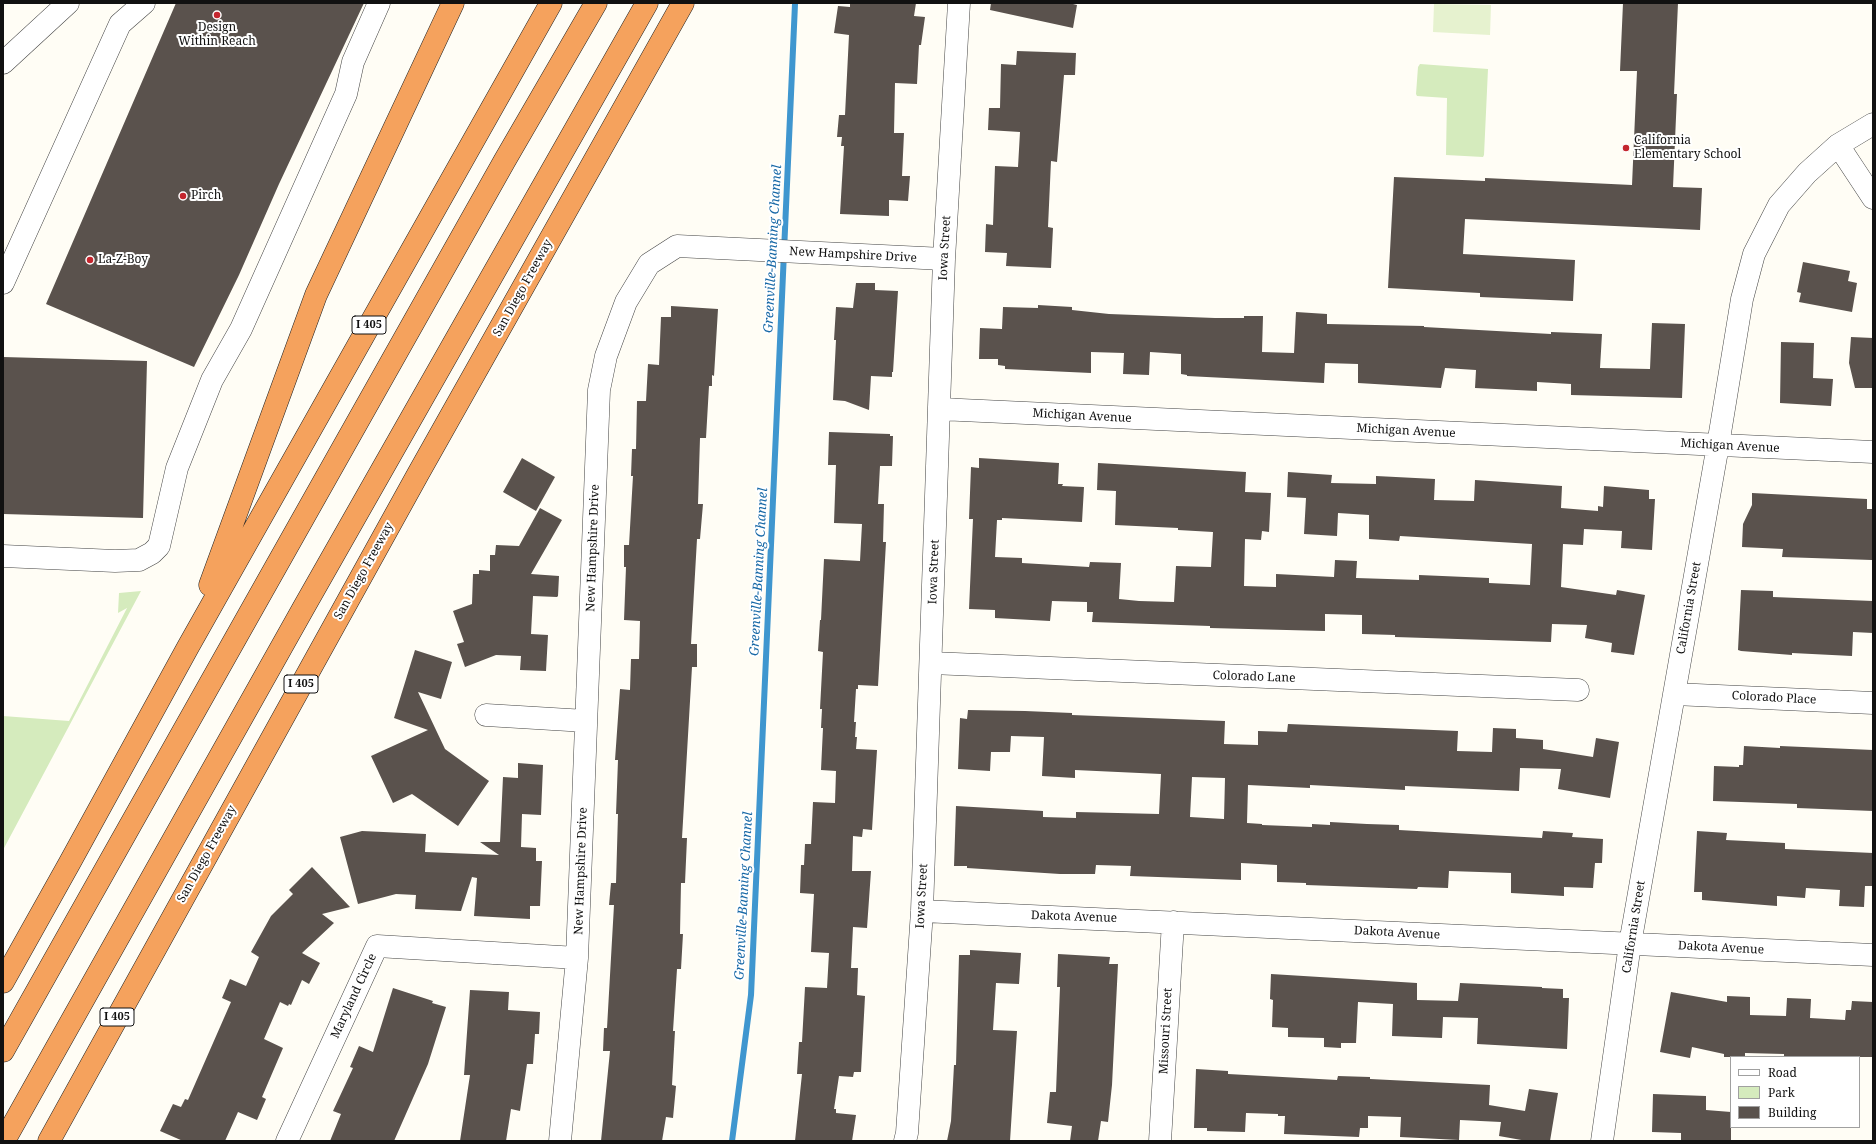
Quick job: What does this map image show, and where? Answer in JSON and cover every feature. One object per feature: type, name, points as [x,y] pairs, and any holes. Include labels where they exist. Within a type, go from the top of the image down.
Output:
[{"type":"highway","points":[[188,646],[316,295],[453,3]]},
{"type":"highway","name":"I 405","points":[[3,982],[188,646],[551,3]]},
{"type":"highway","points":[[3,1051],[505,160],[596,3]]},
{"type":"highway","points":[[4,1141],[312,593],[647,3]]},
{"type":"highway","name":"San Diego Freeway","points":[[49,1141],[411,488],[683,3]]},
{"type":"street","points":[[3,63],[68,3]]},
{"type":"street","points":[[3,283],[120,24],[144,3]]},
{"type":"street","points":[[3,556],[115,561],[139,560],[152,553],[159,546],[177,468],[212,380],[241,329],[346,94],[352,62],[379,3]]},
{"type":"street","name":"Iowa Street","points":[[905,1141],[907,1133],[922,911],[944,259],[959,3]]},
{"type":"street","name":"California Street","points":[[1602,1141],[1630,944],[1718,445],[1742,299],[1754,254],[1780,205],[1807,173],[1838,145],[1873,124]]},
{"type":"street","points":[[1838,145],[1873,198]]},
{"type":"street","name":"New Hampshire Drive","points":[[560,1141],[578,958],[599,390],[606,356],[626,302],[649,264],[677,246],[944,259]]},
{"type":"street","name":"Michigan Avenue","points":[[939,410],[1873,452]]},
{"type":"street","name":"Colorado Lane","points":[[931,663],[1578,690]]},
{"type":"street","name":"Colorado Place","points":[[1674,694],[1873,703]]},
{"type":"street","points":[[486,715],[586,721]]},
{"type":"street","name":"Dakota Avenue","points":[[922,911],[1873,955]]},
{"type":"street","name":"Missouri Street","points":[[1160,1141],[1173,922]]},
{"type":"street","name":"Maryland Circle","points":[[287,1141],[377,946],[578,958]]},
{"type":"green space","points":[[1434,4],[1491,5],[1490,35],[1433,32]]},
{"type":"green space","points":[[1420,64],[1488,69],[1483,157],[1446,155],[1447,98],[1417,96],[1418,67]]},
{"type":"green space","points":[[141,591],[3,850],[3,716],[69,721],[127,608],[118,613],[119,593]]},
{"type":"building","points":[[176,3],[364,3],[279,184],[239,275],[194,367],[46,304]]},
{"type":"building","points":[[850,3],[916,3],[914,16],[925,17],[921,45],[919,45],[917,84],[895,83],[894,133],[904,133],[902,176],[910,176],[908,201],[889,200],[889,216],[840,214],[844,146],[841,146],[842,137],[837,137],[839,115],[845,115],[849,35],[834,33],[838,6],[850,7]]},
{"type":"building","points":[[991,3],[1069,3],[1077,5],[1073,28],[990,10]]},
{"type":"building","points":[[1623,3],[1678,3],[1674,94],[1677,94],[1673,187],[1702,188],[1700,230],[1465,219],[1463,254],[1575,260],[1573,301],[1480,297],[1480,293],[1388,288],[1394,177],[1485,181],[1485,178],[1632,185],[1637,71],[1620,71]]},
{"type":"building","points":[[1017,51],[1076,53],[1075,75],[1064,75],[1057,162],[1051,161],[1048,227],[1053,228],[1051,268],[1006,266],[1007,253],[985,252],[986,224],[993,225],[995,166],[1018,167],[1020,132],[988,130],[989,108],[1000,108],[1001,64],[1016,65]]},
{"type":"building","points":[[1803,262],[1850,271],[1848,281],[1857,283],[1852,312],[1799,302],[1801,293],[1797,292]]},
{"type":"building","points":[[856,283],[875,283],[875,290],[898,291],[892,377],[871,376],[869,410],[845,401],[833,400],[836,307],[853,308]]},
{"type":"building","points":[[1038,305],[1072,307],[1072,310],[1109,314],[1215,318],[1244,318],[1244,316],[1263,316],[1262,352],[1294,353],[1296,312],[1327,314],[1327,324],[1424,326],[1551,334],[1551,332],[1602,334],[1600,368],[1650,369],[1652,323],[1685,324],[1682,398],[1571,395],[1571,384],[1537,382],[1537,391],[1475,388],[1476,370],[1445,368],[1441,388],[1358,383],[1358,364],[1325,363],[1324,383],[1187,376],[1181,374],[1181,354],[1150,352],[1149,375],[1123,374],[1124,353],[1091,352],[1091,373],[1005,369],[1005,366],[998,365],[998,359],[979,359],[980,328],[1002,329],[1003,307],[1038,308]]},
{"type":"building","points":[[671,306],[718,309],[714,376],[712,375],[712,386],[709,386],[706,438],[700,438],[698,504],[703,504],[700,539],[697,539],[691,644],[697,644],[697,667],[692,667],[682,838],[687,838],[685,883],[681,883],[680,934],[683,934],[681,969],[677,969],[673,1031],[675,1031],[672,1085],[676,1086],[673,1118],[666,1117],[662,1141],[601,1141],[610,1051],[603,1051],[604,1028],[607,1028],[614,905],[609,905],[611,883],[616,883],[618,760],[615,760],[620,689],[630,690],[631,659],[639,659],[640,621],[624,620],[626,567],[624,567],[624,545],[629,545],[633,476],[631,476],[632,449],[636,449],[637,401],[646,401],[648,364],[659,365],[661,317],[671,317]]},
{"type":"building","points":[[1851,337],[1873,338],[1873,388],[1855,388],[1849,363]]},
{"type":"building","points":[[1781,342],[1814,343],[1813,378],[1833,379],[1831,406],[1780,403]]},
{"type":"building","points":[[3,357],[147,361],[143,518],[3,514]]},
{"type":"building","points":[[829,432],[890,434],[890,436],[893,436],[892,466],[880,466],[878,504],[884,504],[883,542],[886,542],[878,686],[858,685],[858,689],[856,689],[854,722],[856,722],[856,749],[877,750],[872,830],[863,829],[862,837],[853,836],[852,871],[871,871],[867,928],[853,927],[851,968],[858,968],[857,995],[865,996],[861,1072],[854,1072],[853,1077],[839,1076],[834,1109],[836,1109],[836,1113],[856,1115],[852,1141],[795,1141],[802,1074],[797,1074],[799,1042],[802,1042],[805,987],[827,988],[829,953],[811,952],[814,894],[800,893],[801,865],[804,865],[805,844],[811,844],[813,802],[835,803],[836,771],[821,770],[823,728],[821,728],[822,709],[820,709],[823,652],[818,651],[824,559],[860,561],[862,524],[834,523],[836,465],[828,465]]},
{"type":"building","points":[[522,458],[555,477],[536,511],[503,492]]},
{"type":"building","points":[[979,458],[1059,463],[1058,484],[1063,484],[1062,486],[1084,487],[1082,522],[1002,518],[1002,520],[997,520],[995,557],[1022,558],[1022,563],[1089,567],[1090,562],[1121,563],[1119,599],[1139,601],[1174,602],[1176,566],[1211,567],[1213,532],[1178,530],[1178,528],[1115,525],[1116,491],[1097,490],[1098,463],[1246,472],[1245,492],[1271,493],[1269,532],[1262,531],[1261,540],[1245,539],[1244,586],[1276,587],[1276,574],[1334,577],[1335,560],[1357,561],[1356,578],[1419,580],[1419,575],[1489,578],[1489,583],[1530,585],[1532,544],[1400,536],[1399,541],[1369,539],[1369,515],[1338,513],[1337,536],[1304,534],[1306,498],[1287,497],[1288,472],[1332,475],[1331,483],[1376,484],[1376,476],[1435,479],[1434,500],[1474,501],[1475,480],[1562,486],[1561,508],[1598,511],[1598,506],[1603,507],[1604,486],[1649,490],[1649,499],[1655,499],[1652,550],[1621,548],[1622,531],[1584,529],[1583,545],[1563,544],[1561,587],[1616,595],[1617,590],[1645,595],[1634,655],[1611,652],[1612,643],[1585,638],[1587,625],[1552,624],[1551,642],[1395,637],[1395,635],[1362,634],[1362,615],[1325,614],[1325,631],[1210,628],[1210,626],[1092,622],[1093,612],[1087,612],[1087,602],[1052,601],[1050,621],[995,618],[995,610],[969,609],[973,519],[969,519],[971,467],[979,468]]},
{"type":"building","points":[[1752,493],[1867,499],[1867,509],[1873,509],[1872,560],[1782,557],[1783,549],[1742,547],[1743,524],[1752,505]]},
{"type":"building","points":[[540,508],[562,520],[531,574],[559,576],[557,597],[533,596],[531,634],[548,635],[546,671],[520,670],[521,656],[496,655],[465,667],[457,644],[464,642],[453,611],[472,604],[473,574],[479,574],[479,570],[490,571],[490,555],[495,555],[496,545],[519,546]]},
{"type":"building","points":[[1741,590],[1773,591],[1773,597],[1873,601],[1873,633],[1853,632],[1852,656],[1792,653],[1792,655],[1741,651],[1738,650]]},
{"type":"building","points":[[415,650],[452,662],[441,699],[418,692],[445,749],[489,781],[458,826],[412,794],[393,803],[371,756],[428,730],[394,718]]},
{"type":"building","points":[[968,710],[1072,713],[1072,715],[1225,721],[1224,744],[1258,745],[1258,731],[1287,732],[1288,724],[1458,731],[1457,751],[1492,752],[1493,728],[1516,729],[1516,738],[1543,740],[1543,749],[1593,757],[1596,738],[1619,742],[1610,798],[1558,789],[1561,769],[1520,768],[1519,791],[1405,786],[1405,790],[1310,785],[1310,788],[1248,785],[1247,823],[1312,827],[1312,824],[1330,825],[1330,822],[1399,825],[1399,830],[1542,838],[1543,831],[1573,833],[1572,837],[1603,839],[1602,863],[1595,863],[1593,888],[1564,887],[1564,896],[1511,893],[1511,873],[1449,871],[1448,888],[1418,887],[1417,889],[1306,885],[1306,883],[1277,882],[1277,865],[1241,863],[1241,880],[1130,876],[1131,866],[1096,865],[1095,874],[1060,874],[954,866],[956,806],[1043,811],[1043,817],[1076,818],[1076,812],[1159,814],[1161,774],[1075,770],[1075,778],[1042,776],[1044,737],[1011,736],[1010,752],[991,752],[990,771],[958,769],[960,718],[967,719]],"holes":[[[1192,777],[1225,778],[1224,819],[1190,817]]]},
{"type":"building","points":[[1744,746],[1873,750],[1873,811],[1797,808],[1797,804],[1713,801],[1714,766],[1739,767],[1739,765],[1743,765]]},
{"type":"building","points":[[518,763],[543,765],[541,815],[522,814],[521,847],[536,848],[536,861],[542,861],[540,906],[530,906],[530,919],[474,916],[477,878],[472,877],[461,911],[415,909],[416,895],[396,894],[358,904],[340,837],[362,831],[426,834],[425,852],[499,855],[480,842],[500,842],[503,777],[518,778]]},
{"type":"building","points":[[1697,831],[1727,833],[1726,840],[1785,843],[1785,849],[1873,853],[1873,886],[1865,886],[1864,907],[1839,906],[1840,890],[1806,888],[1805,898],[1777,896],[1777,906],[1702,900],[1702,892],[1694,892]]},
{"type":"building","points":[[312,867],[350,907],[322,914],[334,923],[302,953],[320,963],[309,984],[302,980],[291,1005],[289,1004],[288,1006],[280,1002],[264,1039],[283,1048],[262,1097],[266,1099],[257,1120],[238,1112],[225,1141],[183,1141],[160,1131],[173,1104],[181,1107],[185,1099],[188,1100],[231,1002],[222,998],[230,979],[246,986],[259,957],[251,952],[271,916],[293,894],[289,890]]},
{"type":"building","points":[[970,950],[1021,953],[1019,984],[996,983],[993,1030],[1017,1031],[1010,1141],[947,1141],[951,1121],[954,1065],[956,1065],[959,955],[970,955]]},
{"type":"building","points":[[1058,954],[1110,957],[1109,964],[1118,964],[1112,1085],[1108,1122],[1101,1121],[1098,1141],[1070,1141],[1072,1126],[1047,1123],[1050,1092],[1056,1092],[1060,987],[1057,987]]},
{"type":"building","points":[[1271,974],[1417,983],[1417,1000],[1458,1001],[1460,983],[1563,989],[1563,998],[1569,998],[1567,1049],[1477,1044],[1478,1018],[1443,1017],[1442,1038],[1392,1036],[1393,1004],[1358,1002],[1356,1043],[1341,1043],[1341,1048],[1324,1047],[1324,1038],[1288,1037],[1288,1028],[1272,1027],[1273,1000],[1270,999]]},
{"type":"building","points":[[393,988],[433,1001],[432,1003],[446,1007],[428,1064],[394,1141],[330,1141],[341,1114],[333,1111],[353,1068],[350,1067],[359,1046],[373,1052]]},
{"type":"building","points":[[470,990],[509,992],[508,1010],[540,1012],[539,1034],[535,1034],[533,1064],[527,1064],[520,1111],[511,1109],[506,1141],[460,1141],[470,1075],[464,1075]]},
{"type":"building","points":[[1671,992],[1727,1002],[1727,996],[1750,997],[1750,1015],[1786,1016],[1787,998],[1811,999],[1810,1018],[1845,1020],[1846,1010],[1851,1010],[1852,1001],[1873,1002],[1873,1057],[1784,1056],[1784,1054],[1745,1053],[1745,1056],[1724,1057],[1724,1054],[1692,1047],[1690,1058],[1660,1052]]},
{"type":"building","points":[[1196,1069],[1228,1071],[1228,1074],[1337,1080],[1338,1076],[1370,1077],[1370,1079],[1490,1085],[1489,1105],[1525,1111],[1529,1089],[1558,1093],[1550,1141],[1527,1141],[1499,1136],[1501,1122],[1460,1120],[1459,1140],[1400,1137],[1401,1117],[1368,1116],[1368,1128],[1360,1128],[1359,1137],[1284,1134],[1285,1116],[1278,1116],[1278,1114],[1246,1113],[1245,1132],[1207,1131],[1207,1128],[1194,1128]]},
{"type":"building","points":[[1653,1094],[1706,1096],[1706,1110],[1730,1112],[1731,1141],[1681,1141],[1681,1133],[1652,1132]]},
{"type":"waterway","name":"Greenville-Banning Channel","points":[[732,1141],[751,995],[795,4]]},
{"type":"place","name":"Design Within Reach","points":[[217,15]]},
{"type":"place","name":"California Elementary School","points":[[1626,148]]},
{"type":"place","name":"Pirch","points":[[183,196]]},
{"type":"place","name":"La-Z-Boy","points":[[90,260]]}]
